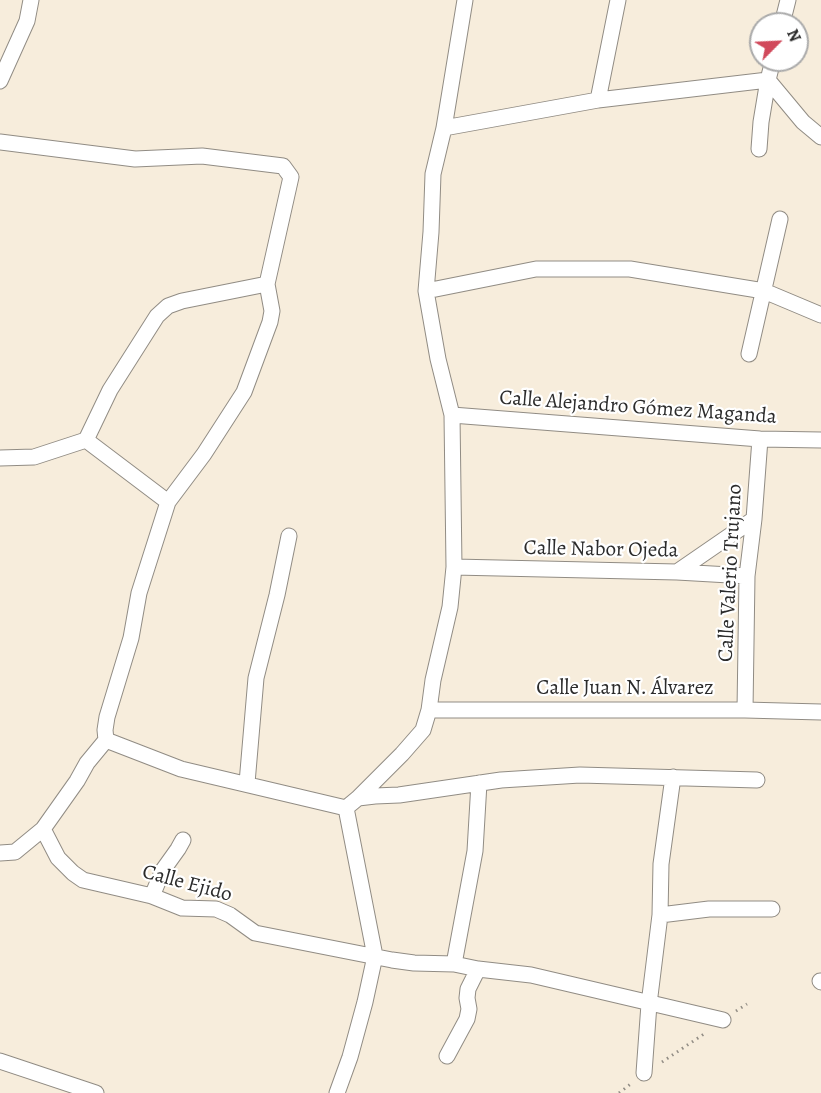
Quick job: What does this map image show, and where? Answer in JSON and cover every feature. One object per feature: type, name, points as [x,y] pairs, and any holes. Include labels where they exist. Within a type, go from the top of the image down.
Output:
[{"type":"street","points":[[0,81],[27,21],[31,0]]},
{"type":"street","points":[[352,803],[402,754],[423,729],[429,710],[432,680],[450,607],[454,567],[452,415],[438,359],[426,291],[433,174],[444,128],[465,0]]},
{"type":"street","points":[[598,100],[618,0]]},
{"type":"street","points":[[759,149],[761,122],[770,72]]},
{"type":"street","points":[[444,128],[598,100],[768,80]]},
{"type":"street","points":[[768,80],[803,122],[821,137]]},
{"type":"street","points":[[0,142],[135,159],[202,156],[283,166],[291,177],[267,285],[272,312],[270,322],[244,392],[204,454],[168,502],[139,593],[131,638],[106,717],[106,740],[87,763],[43,829],[8,853]]},
{"type":"street","points":[[749,354],[780,219]]},
{"type":"street","points":[[426,291],[536,269],[630,269],[764,291],[821,315]]},
{"type":"street","points":[[0,458],[34,457],[86,440],[110,390],[157,316],[168,306],[182,301],[267,285]]},
{"type":"street","name":"Calle Alejandro Gómez Maganda","points":[[452,415],[760,439],[821,440]]},
{"type":"street","name":"Calle Valerio Trujano","points":[[745,710],[747,576],[760,439]]},
{"type":"street","points":[[86,440],[168,502]]},
{"type":"street","points":[[677,572],[754,519]]},
{"type":"street","points":[[246,783],[256,678],[289,536]]},
{"type":"street","name":"Calle Nabor Ojeda","points":[[454,567],[677,572],[747,576]]},
{"type":"street","name":"Calle Juan N. Álvarez","points":[[429,710],[821,712]]},
{"type":"street","points":[[106,740],[181,769],[352,803],[375,796],[399,795],[479,783],[580,775],[757,780]]},
{"type":"street","points":[[644,1073],[649,1004],[660,915],[661,864],[673,777]]},
{"type":"street","points":[[454,964],[475,851],[479,783]]},
{"type":"street","points":[[337,1093],[350,1057],[375,956],[352,803]]},
{"type":"street","name":"Calle Ejido","points":[[43,829],[58,858],[83,880],[152,896],[182,909],[216,909],[230,915],[255,933],[414,963],[454,964],[531,975],[723,1020]]},
{"type":"street","points":[[152,896],[163,870],[183,840]]},
{"type":"street","points":[[660,915],[709,909],[772,909]]},
{"type":"street","points":[[447,1056],[467,1020],[468,989],[478,969]]},
{"type":"street","points":[[0,1061],[96,1093]]}]
